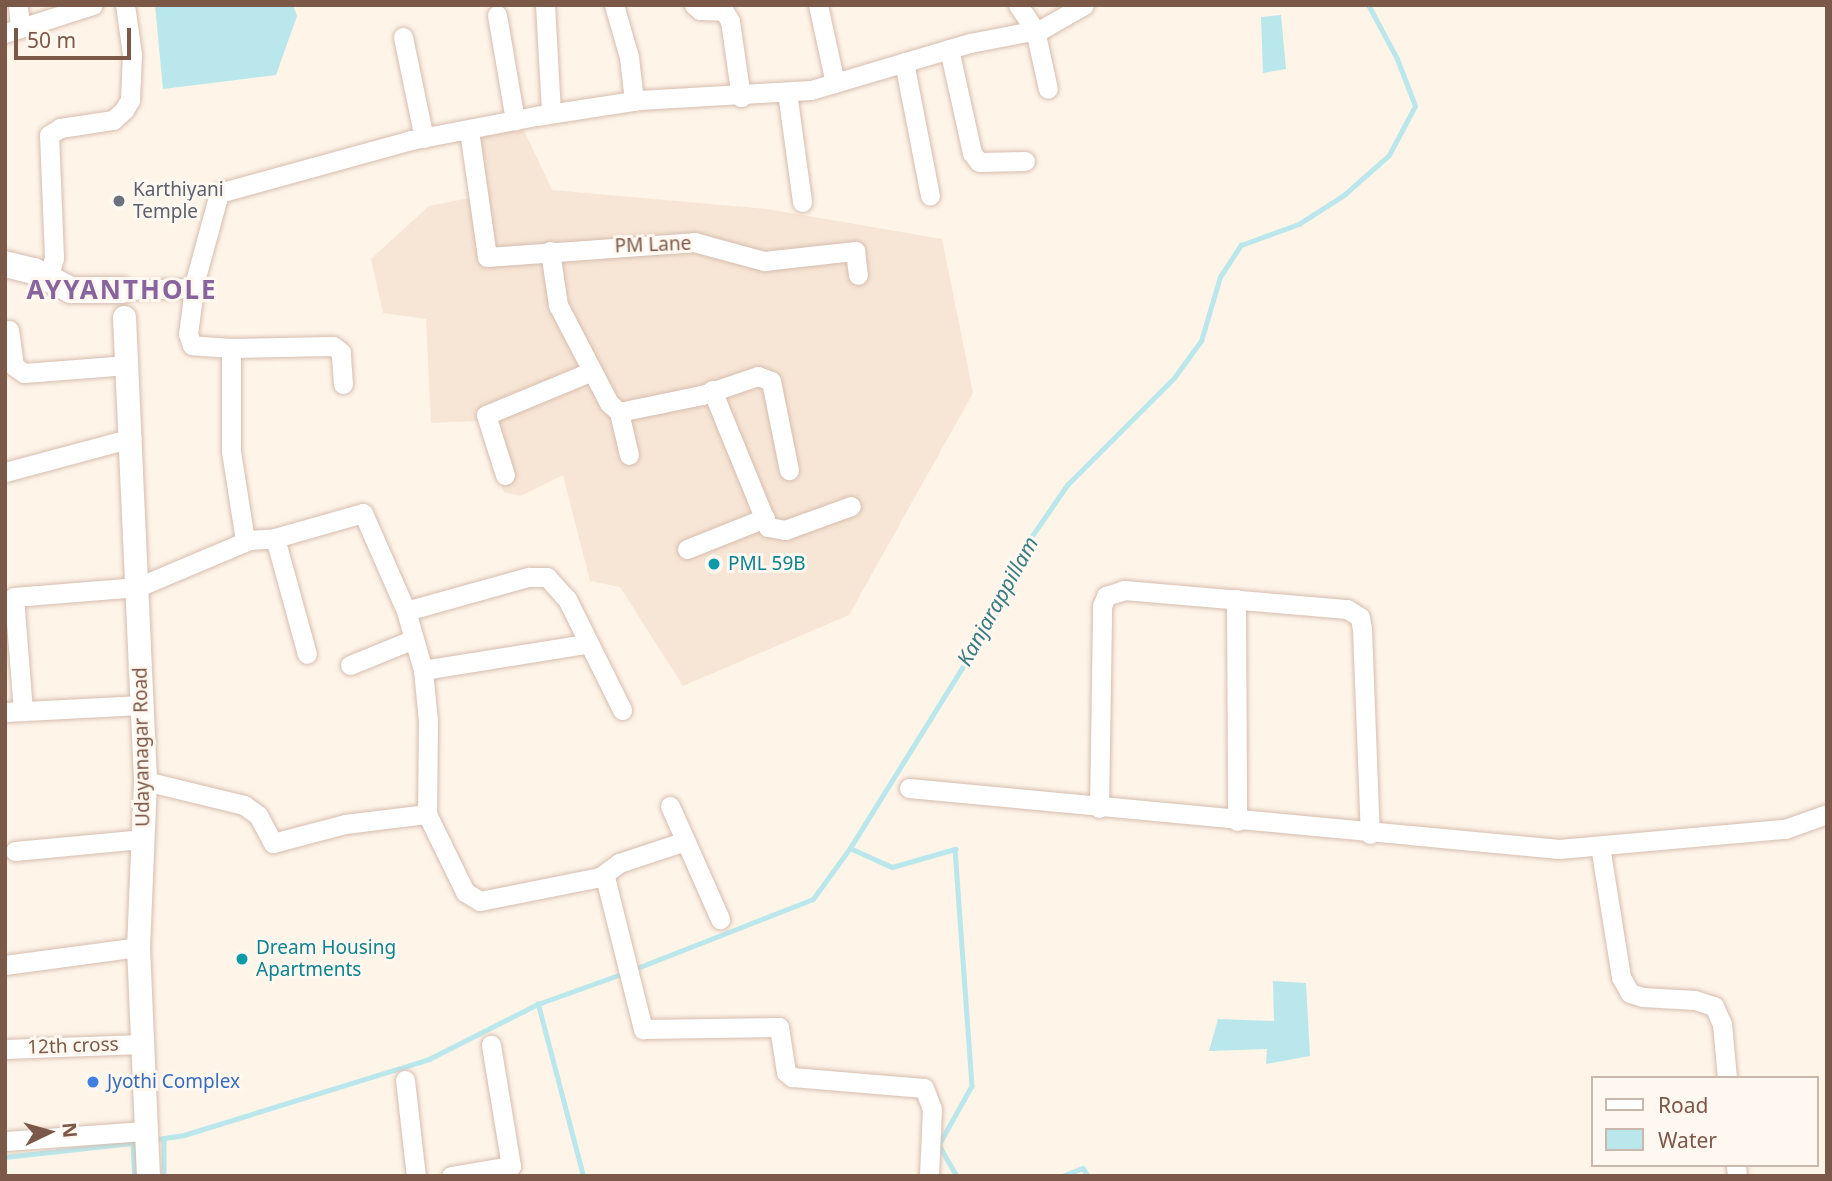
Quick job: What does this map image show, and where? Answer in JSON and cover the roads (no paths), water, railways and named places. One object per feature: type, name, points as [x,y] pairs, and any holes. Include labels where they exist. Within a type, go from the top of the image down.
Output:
[{"type":"main road","points":[[5,264],[71,290],[121,290]]},
{"type":"street","points":[[13,31],[19,5]]},
{"type":"street","points":[[13,31],[93,5]]},
{"type":"street","points":[[48,280],[54,258],[49,135],[60,128],[113,120],[130,100],[132,54],[125,5]]},
{"type":"street","points":[[545,5],[551,113]]},
{"type":"street","points":[[614,5],[629,57],[634,100]]},
{"type":"street","points":[[694,5],[700,10],[724,11],[730,21],[741,97]]},
{"type":"street","points":[[818,5],[835,83]]},
{"type":"street","points":[[1018,5],[1035,30],[1048,89]]},
{"type":"street","points":[[343,384],[338,348],[231,348],[192,345],[188,334],[194,288],[219,193],[424,138],[551,113],[634,100],[741,97],[835,83],[949,49],[1035,30],[1084,5]]},
{"type":"street","points":[[497,15],[516,120]]},
{"type":"street","points":[[403,37],[424,138]]},
{"type":"street","points":[[949,49],[972,153],[979,162],[1025,161]]},
{"type":"street","points":[[904,62],[930,196]]},
{"type":"street","points":[[787,92],[802,202]]},
{"type":"street","name":"PM Lane","points":[[469,130],[487,257],[664,240],[694,242],[764,261],[851,250],[858,275]]},
{"type":"street","points":[[550,251],[558,305],[592,371],[620,412],[629,454]]},
{"type":"street","points":[[121,290],[194,288]]},
{"type":"street","points":[[121,290],[124,317]]},
{"type":"street","points":[[121,290],[124,317]]},
{"type":"street","name":"Udayanagar Road","points":[[124,317],[132,438],[145,781],[138,947],[148,1176]]},
{"type":"street","points":[[9,330],[14,366],[24,373],[128,365]]},
{"type":"street","points":[[231,348],[231,451],[244,534],[249,540]]},
{"type":"street","points":[[505,475],[486,415],[592,371]]},
{"type":"street","points":[[620,412],[758,376],[771,381],[789,470]]},
{"type":"street","points":[[712,390],[765,518],[775,531],[785,530],[851,506]]},
{"type":"street","points":[[5,472],[132,438]]},
{"type":"street","points":[[142,705],[14,712],[15,597],[138,587],[249,540],[275,538],[363,513],[406,611],[423,670],[428,721],[428,814],[470,899],[480,901],[600,877],[619,863],[685,841]]},
{"type":"street","points":[[687,549],[765,518]]},
{"type":"street","points":[[275,538],[307,654]]},
{"type":"street","points":[[406,611],[528,577],[547,577],[567,599],[586,644],[622,710]]},
{"type":"street","points":[[1100,808],[1102,606],[1106,596],[1124,590],[1347,609],[1360,617],[1370,834]]},
{"type":"street","points":[[1236,599],[1237,821]]},
{"type":"street","points":[[350,666],[414,639]]},
{"type":"street","points":[[423,670],[586,644]]},
{"type":"street","points":[[145,781],[244,805],[258,816],[273,843],[345,824],[428,814]]},
{"type":"street","points":[[909,788],[1370,834],[1559,849],[1785,829],[1827,814]]},
{"type":"street","points":[[670,806],[720,919]]},
{"type":"street","points":[[15,851],[143,839]]},
{"type":"street","points":[[1600,846],[1621,977],[1630,993],[1642,997],[1714,1006],[1722,1024],[1727,1076]]},
{"type":"street","points":[[600,877],[606,881],[643,1029],[779,1027],[786,1072],[792,1077],[924,1088],[932,1109],[929,1176]]},
{"type":"street","points":[[5,965],[138,947]]},
{"type":"street","name":"12th cross","points":[[5,1049],[142,1044]]},
{"type":"street","points":[[452,1176],[512,1171],[491,1045]]},
{"type":"street","points":[[405,1080],[416,1176]]},
{"type":"street","points":[[5,1141],[145,1137]]},
{"type":"water","points":[[155,5],[293,5],[297,16],[276,75],[163,89]]},
{"type":"water","points":[[1281,15],[1286,69],[1263,73],[1261,17]]},
{"type":"water","points":[[1273,981],[1306,983],[1310,1056],[1266,1064],[1267,1049],[1209,1051],[1218,1019],[1274,1021]]},
{"type":"waterway","name":"Kanjarappillam","points":[[632,970],[813,899],[850,848],[1001,605],[1032,536],[1067,485],[1174,378],[1201,341],[1220,277],[1241,245],[1299,224],[1344,195],[1389,155],[1415,106],[1397,59],[1368,5]]},
{"type":"waterway","points":[[850,848],[892,867],[955,849],[972,1086],[939,1145],[957,1176]]},
{"type":"waterway","name":"Kanjarappillam","points":[[583,1176],[538,1004],[624,973]]},
{"type":"waterway","points":[[152,1140],[184,1135],[429,1059],[538,1004]]},
{"type":"waterway","points":[[164,1138],[164,1176]]},
{"type":"waterway","points":[[5,1157],[140,1142]]},
{"type":"waterway","points":[[133,1143],[135,1176]]},
{"type":"waterway","points":[[1062,1176],[1083,1168],[1088,1176]]},
{"type":"place","name":"Karthiyani Temple","points":[[119,201]]},
{"type":"place","name":"PML 59B","points":[[714,564]]},
{"type":"place","name":"Dream Housing Apartments","points":[[242,959]]},
{"type":"place","name":"Jyothi Complex","points":[[93,1082]]},
{"type":"district","name":"AYYANTHOLE","points":[[122,290]]}]
